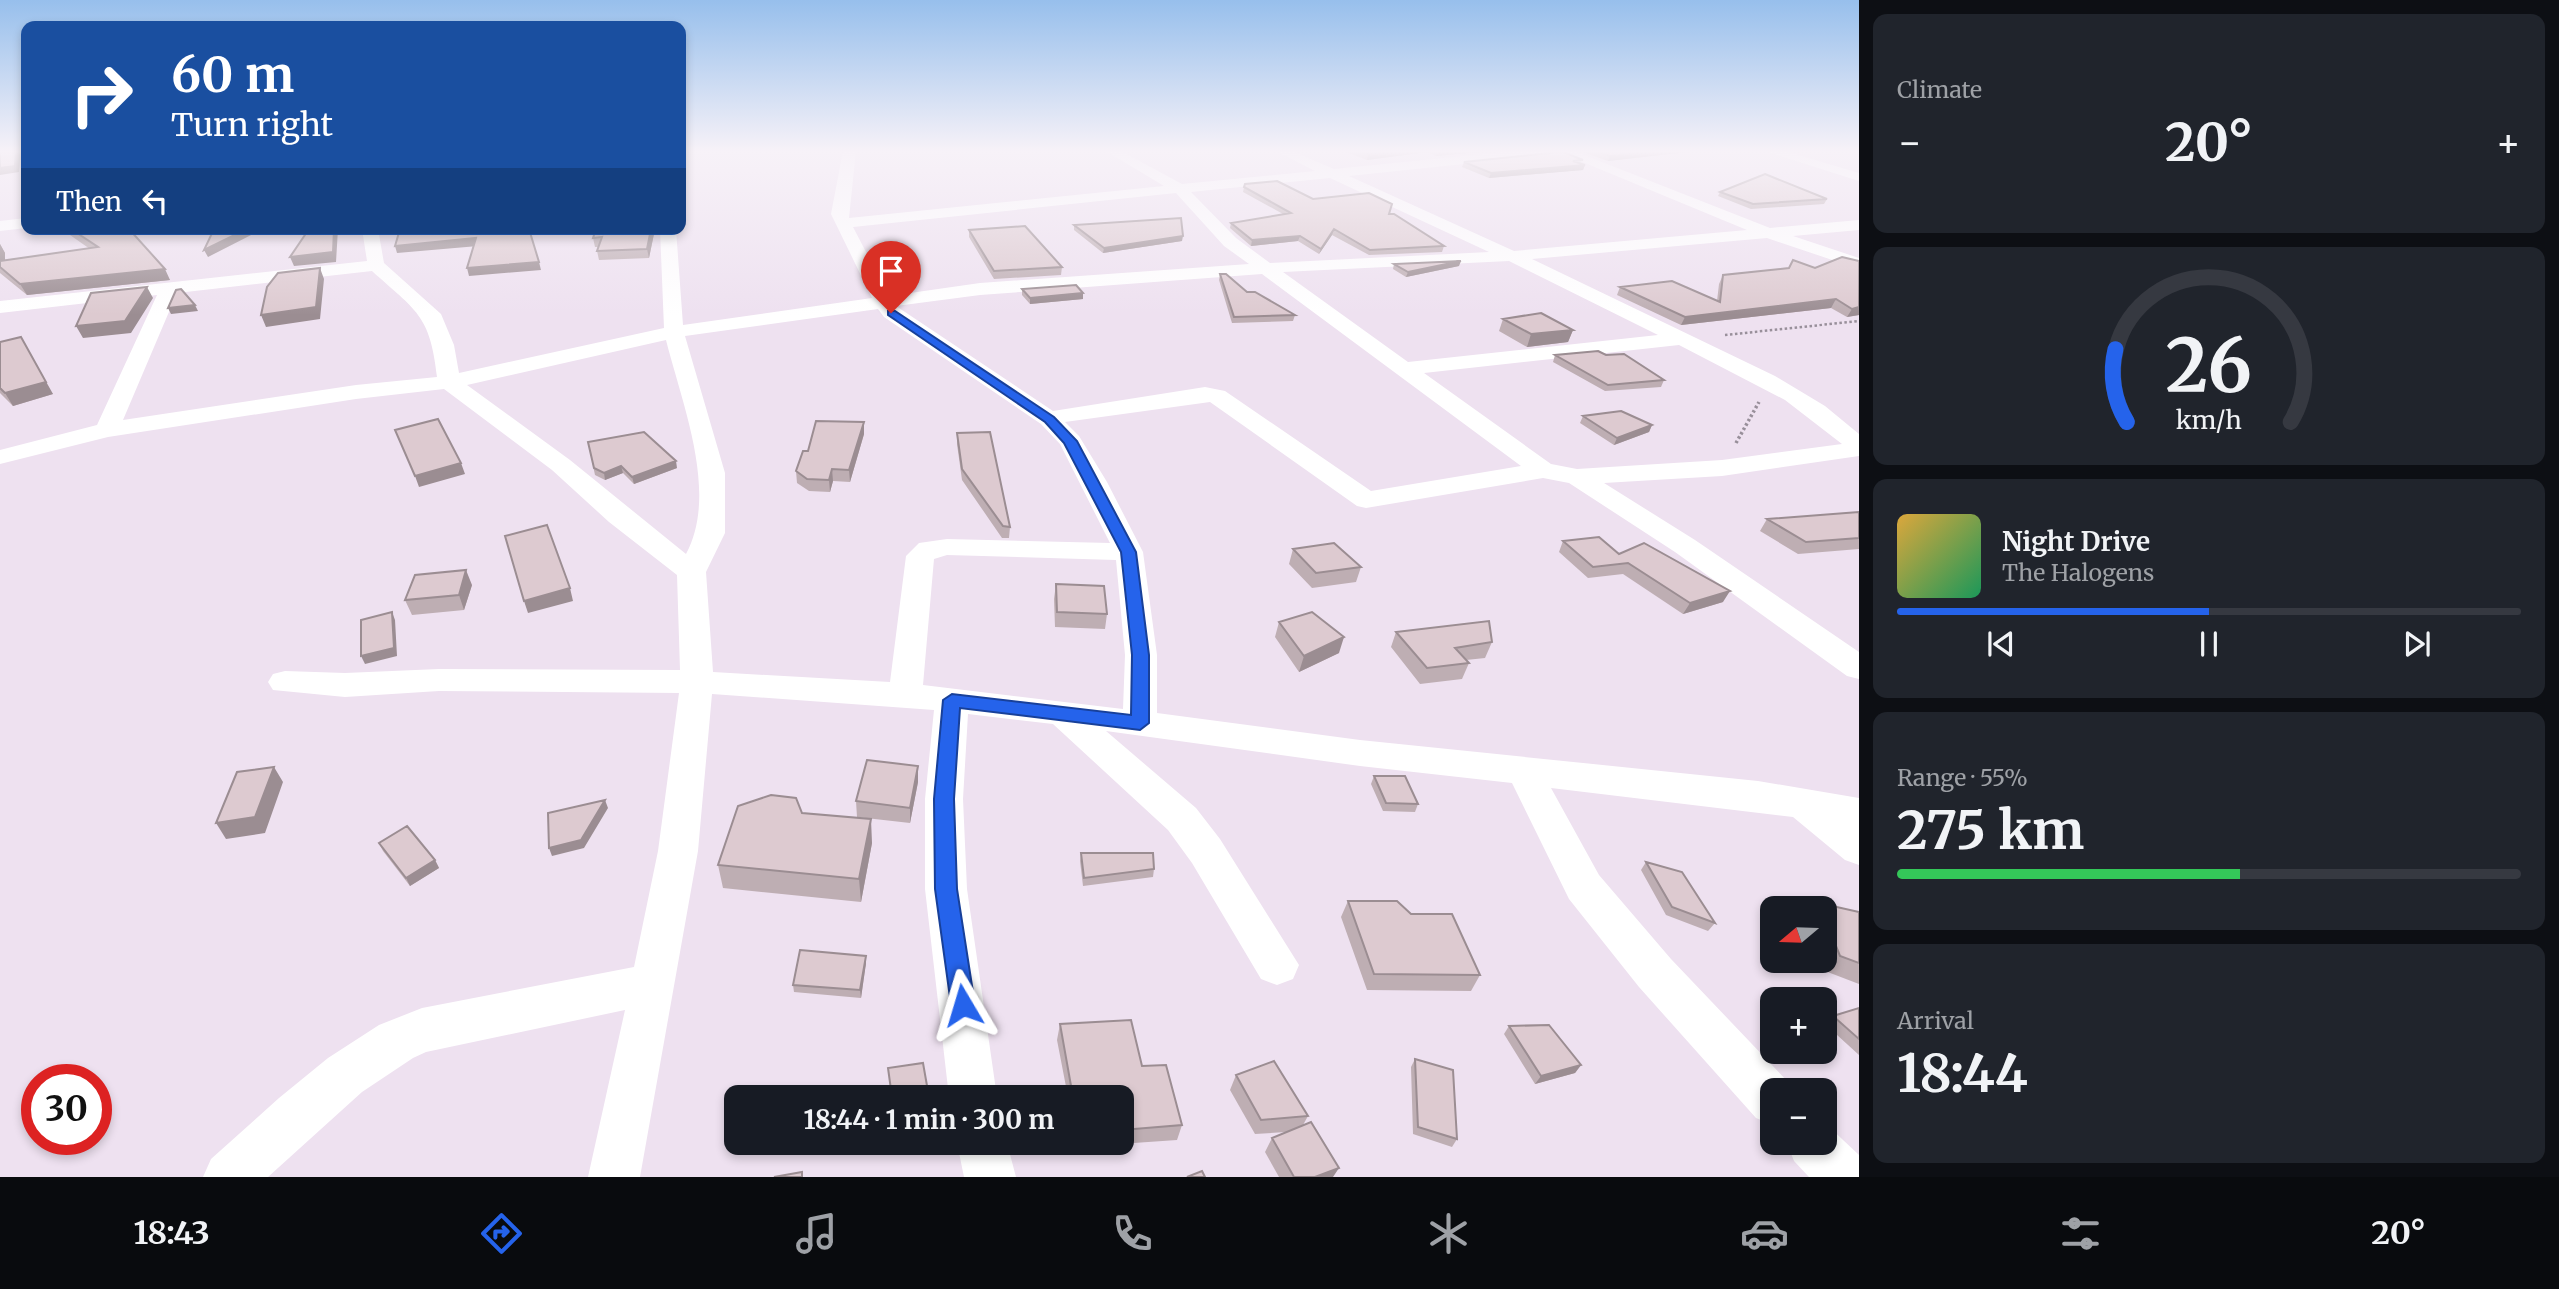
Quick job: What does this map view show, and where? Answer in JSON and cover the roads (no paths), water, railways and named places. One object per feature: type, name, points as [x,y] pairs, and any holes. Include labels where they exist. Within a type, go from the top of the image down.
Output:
[{"type":"street","points":[[840,206],[839,214],[891,313],[1049,419],[1070,441],[1129,552],[1140,655],[1140,723]]},
{"type":"street","points":[[844,223],[1013,206]]},
{"type":"street","points":[[1196,206],[1230,242],[1543,470]]},
{"type":"street","points":[[1405,206],[1514,256],[1770,382],[1846,433],[1859,448]]},
{"type":"street","points":[[1700,206],[1768,233],[1859,264]]},
{"type":"street","points":[[0,226],[21,224]]},
{"type":"street","points":[[0,457],[107,430],[342,394],[449,382],[674,332],[883,302],[1076,280],[1514,256],[1859,225]]},
{"type":"street","points":[[371,235],[376,265],[431,314],[444,345],[449,382],[561,465],[619,516],[691,572]]},
{"type":"street","points":[[614,1177],[623,1143],[678,852],[697,682],[691,572],[711,533],[712,473],[674,332],[668,235]]},
{"type":"street","points":[[0,307],[376,265]]},
{"type":"street","points":[[107,430],[169,290]]},
{"type":"street","points":[[1402,369],[1682,339]]},
{"type":"street","points":[[1049,419],[1205,394],[1217,396],[1366,500],[1543,470],[1577,477],[1722,468],[1859,448]]},
{"type":"street","points":[[1577,477],[1685,545],[1859,668]]},
{"type":"street","points":[[905,695],[920,556],[929,549],[1129,552]]},
{"type":"street","points":[[285,682],[345,685],[439,680],[697,682],[905,695],[1859,813]]},
{"type":"street","points":[[952,700],[944,799],[946,889],[972,1085]]},
{"type":"street","points":[[1062,713],[1182,820],[1206,850],[1278,965]]},
{"type":"street","points":[[1524,771],[1584,887],[1655,973],[1760,1087]]},
{"type":"street","points":[[1803,804],[1859,849]]},
{"type":"street","points":[[229,1177],[363,1060],[395,1040],[422,1030],[651,984]]},
{"type":"street","points":[[985,1155],[990,1177]]},
{"type":"street","points":[[1823,1155],[1844,1177]]}]
